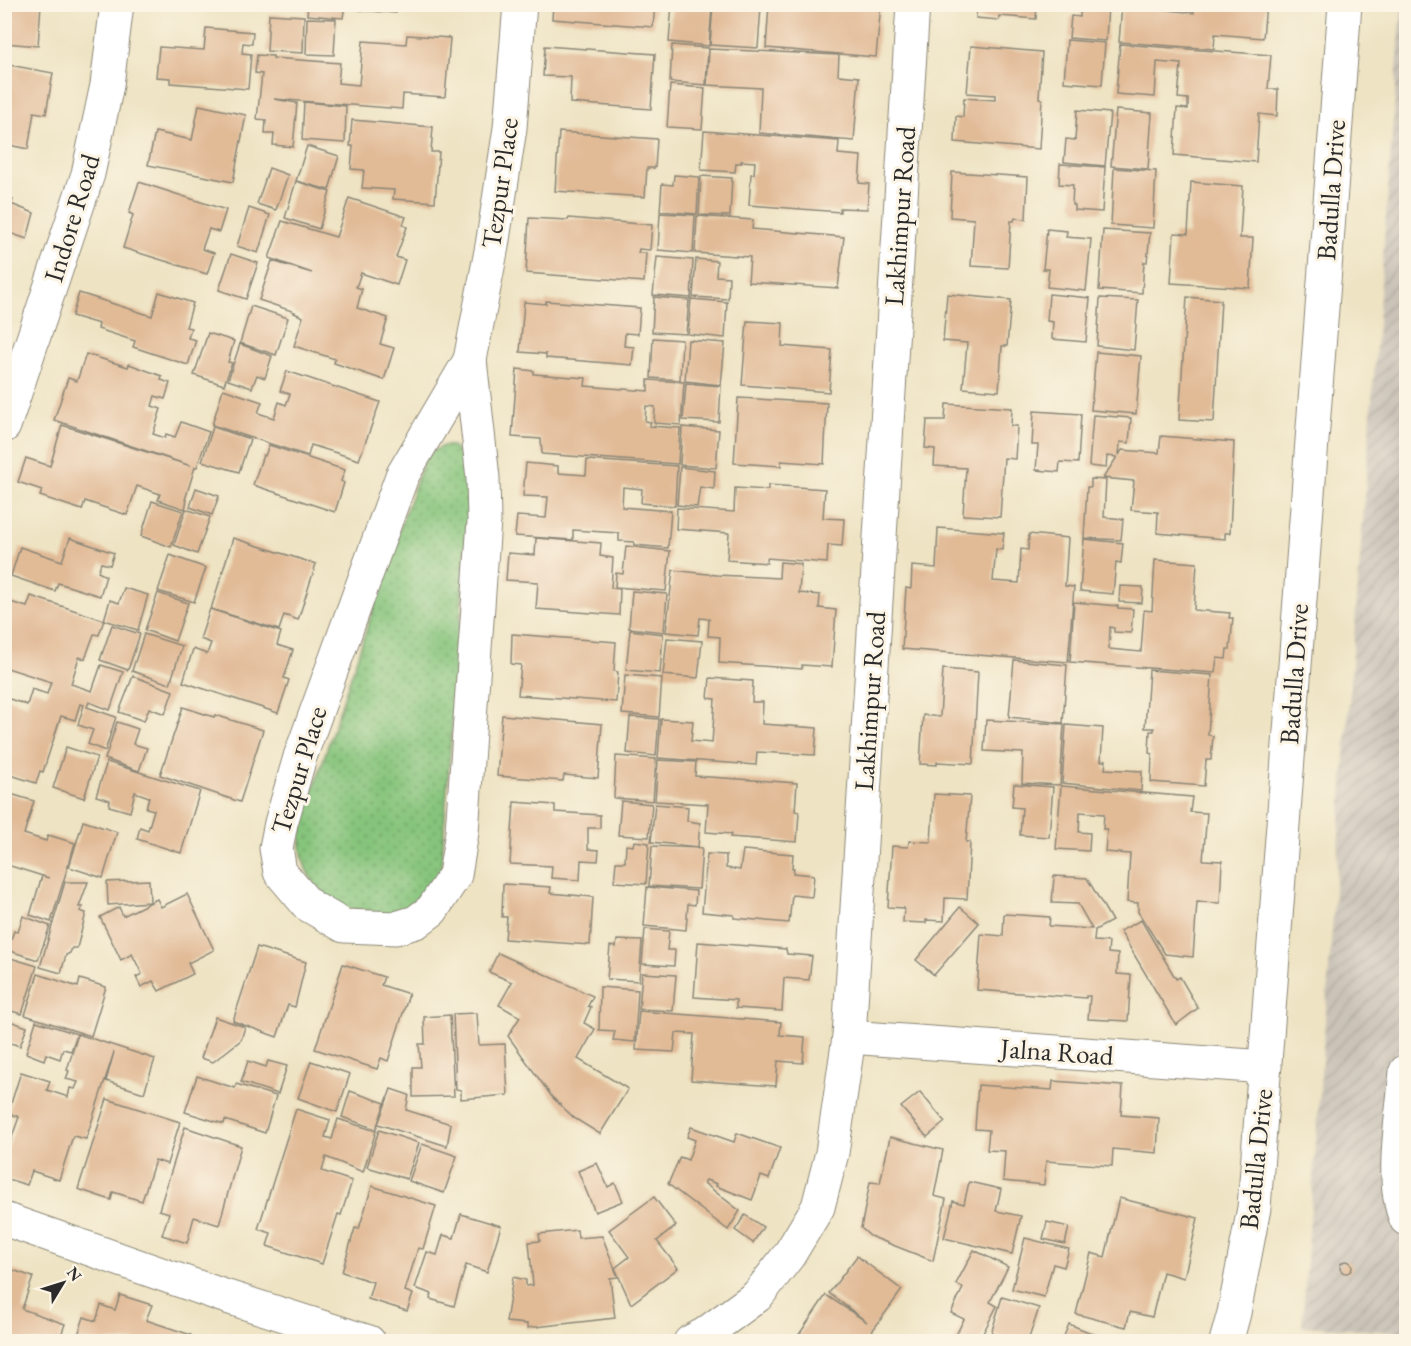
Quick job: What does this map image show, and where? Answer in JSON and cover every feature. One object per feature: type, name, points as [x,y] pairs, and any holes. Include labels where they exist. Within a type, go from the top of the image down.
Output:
[{"type":"street","name":"Indore Road","points":[[4,426],[88,174],[107,85],[117,4]]},
{"type":"street","name":"Tezpur Place","points":[[470,360],[402,476],[300,757],[281,823],[276,848],[280,872],[308,905],[344,926],[396,928],[416,922],[432,910],[454,875],[462,832],[484,521],[483,478],[470,360],[492,246],[510,128],[520,4]]},
{"type":"street","name":"Lakhimpur Road","points":[[690,1341],[705,1334],[757,1296],[789,1255],[818,1207],[832,1154],[849,1036],[913,4]]},
{"type":"street","name":"Badulla Drive","points":[[1226,1341],[1234,1313],[1254,1208],[1345,4]]},
{"type":"street","name":"Jalna Road","points":[[849,1036],[1265,1067]]},
{"type":"street","points":[[1407,1071],[1398,1164],[1402,1210],[1407,1219]]},
{"type":"street","points":[[4,1219],[221,1295],[369,1341]]},
{"type":"shaded area","points":[[1402,5],[1406,5],[1406,1333],[1302,1326]]},
{"type":"green space","points":[[443,446],[452,446],[463,462],[470,494],[441,868],[436,883],[431,889],[405,910],[388,914],[353,909],[338,904],[326,896],[308,874],[303,860],[301,827],[424,461],[433,451]]},
{"type":"building","points":[[5,4],[41,4],[38,46],[5,43]]},
{"type":"building","points":[[308,4],[345,4],[343,18],[307,15]]},
{"type":"building","points":[[360,4],[446,4],[445,11],[396,7],[396,13],[359,10]]},
{"type":"building","points":[[553,4],[655,4],[653,27],[552,19]]},
{"type":"building","points":[[672,4],[712,8],[709,46],[669,42]]},
{"type":"building","points":[[758,4],[758,7],[761,7],[758,48],[710,45],[713,5]]},
{"type":"building","points":[[769,4],[881,4],[876,57],[766,48]]},
{"type":"building","points":[[977,4],[1037,4],[1036,19],[999,16],[999,20],[976,18]]},
{"type":"building","points":[[1081,4],[1108,4],[1106,41],[1069,38],[1071,16],[1080,17]]},
{"type":"building","points":[[1194,4],[1266,4],[1263,38],[1215,34],[1214,49],[1119,42],[1122,5],[1194,13]]},
{"type":"building","points":[[269,14],[304,16],[303,53],[267,51]]},
{"type":"building","points":[[307,18],[336,19],[334,55],[306,54]]},
{"type":"building","points":[[206,28],[253,32],[252,44],[243,43],[242,53],[251,54],[248,89],[170,83],[170,78],[156,77],[159,47],[204,50]]},
{"type":"building","points":[[407,35],[450,38],[445,97],[403,94],[402,109],[274,99],[297,103],[293,147],[273,145],[274,134],[265,134],[266,120],[257,119],[262,74],[255,73],[257,55],[340,63],[338,83],[359,85],[363,41],[406,44]]},
{"type":"building","points":[[1067,40],[1105,43],[1102,85],[1064,82]]},
{"type":"building","points":[[1120,44],[1271,55],[1268,89],[1278,89],[1277,116],[1259,114],[1256,162],[1174,155],[1177,108],[1188,109],[1188,99],[1178,98],[1181,64],[1157,62],[1155,97],[1116,94]]},
{"type":"building","points":[[672,45],[708,48],[706,85],[670,82]]},
{"type":"building","points":[[545,46],[655,54],[651,109],[570,103],[571,77],[543,76]]},
{"type":"building","points":[[971,46],[1042,52],[1039,149],[955,142],[956,116],[963,117],[964,98],[995,100],[995,95],[967,93]]},
{"type":"building","points":[[709,49],[839,55],[838,75],[859,77],[854,141],[759,133],[761,88],[707,85]]},
{"type":"building","points":[[4,64],[53,73],[46,114],[34,112],[28,149],[4,144]]},
{"type":"building","points":[[670,85],[705,88],[702,129],[667,127]]},
{"type":"building","points":[[304,102],[346,106],[345,143],[302,140]]},
{"type":"building","points":[[199,105],[246,115],[233,182],[148,165],[155,132],[192,140]]},
{"type":"building","points":[[1077,110],[1110,113],[1105,166],[1064,162],[1066,139],[1075,140]]},
{"type":"building","points":[[1116,110],[1152,113],[1148,169],[1111,166]]},
{"type":"building","points":[[352,120],[433,127],[431,152],[439,152],[435,202],[393,199],[394,190],[362,188],[364,170],[351,169]]},
{"type":"building","points":[[704,131],[839,141],[838,154],[861,156],[859,183],[869,184],[867,209],[840,208],[840,212],[749,205],[751,174],[754,174],[755,162],[736,163],[735,172],[701,170]]},
{"type":"building","points":[[559,132],[657,139],[655,168],[647,168],[645,197],[555,191]]},
{"type":"building","points":[[307,146],[339,156],[329,190],[296,181]]},
{"type":"building","points":[[1060,164],[1105,167],[1102,212],[1075,210],[1075,205],[1072,205],[1073,185],[1059,184]]},
{"type":"building","points":[[269,168],[288,175],[276,210],[257,204]]},
{"type":"building","points":[[1114,168],[1156,171],[1153,228],[1111,225]]},
{"type":"building","points":[[952,172],[1028,177],[1026,219],[1015,218],[1011,221],[1008,268],[971,266],[974,219],[950,217]]},
{"type":"building","points":[[674,175],[699,177],[697,214],[660,211],[662,184],[673,185]]},
{"type":"building","points":[[701,176],[732,178],[730,216],[699,215]]},
{"type":"building","points":[[296,181],[330,192],[319,229],[285,218]]},
{"type":"building","points":[[139,182],[226,210],[219,232],[209,229],[202,249],[214,253],[207,274],[123,248],[133,215],[129,213]]},
{"type":"building","points":[[1191,182],[1243,186],[1240,238],[1253,238],[1250,288],[1171,283],[1174,233],[1188,234]]},
{"type":"building","points":[[4,198],[13,200],[11,204],[34,213],[27,239],[4,231]]},
{"type":"building","points":[[349,198],[406,217],[403,225],[407,227],[396,257],[405,260],[397,285],[361,273],[356,287],[362,289],[357,308],[388,318],[380,344],[394,348],[384,380],[334,363],[335,359],[294,346],[303,317],[259,300],[272,261],[312,273],[269,258],[282,221],[336,237]]},
{"type":"building","points":[[249,208],[270,215],[258,253],[237,246]]},
{"type":"building","points":[[660,213],[695,215],[693,253],[658,250]]},
{"type":"building","points":[[697,216],[753,220],[752,229],[844,237],[838,288],[748,282],[750,257],[695,253]]},
{"type":"building","points":[[529,218],[568,220],[569,218],[652,225],[650,250],[639,249],[638,253],[646,253],[644,282],[526,273]]},
{"type":"building","points":[[1047,229],[1067,231],[1066,237],[1091,239],[1086,291],[1047,287],[1049,269],[1043,269]]},
{"type":"building","points":[[1103,230],[1150,233],[1147,262],[1144,262],[1142,293],[1099,290]]},
{"type":"building","points":[[231,254],[258,263],[246,299],[219,290]]},
{"type":"building","points":[[657,257],[693,260],[691,298],[653,295]]},
{"type":"building","points":[[696,259],[717,261],[716,276],[729,277],[728,299],[693,297]]},
{"type":"building","points":[[159,292],[193,303],[186,327],[191,328],[188,338],[196,340],[188,365],[133,347],[135,341],[98,329],[99,324],[72,316],[79,293],[152,316]]},
{"type":"building","points":[[947,294],[1011,300],[1007,346],[1002,346],[999,391],[963,388],[967,343],[943,341]]},
{"type":"building","points":[[1049,294],[1090,298],[1086,342],[1052,339],[1053,322],[1047,321]]},
{"type":"building","points":[[654,297],[689,300],[686,334],[652,332]]},
{"type":"building","points":[[1187,297],[1221,300],[1214,422],[1179,420]]},
{"type":"building","points":[[1100,298],[1138,300],[1134,350],[1097,346]]},
{"type":"building","points":[[691,299],[727,302],[725,338],[688,334]]},
{"type":"building","points":[[546,301],[640,308],[638,334],[625,333],[624,346],[634,347],[632,365],[546,358],[546,354],[520,352],[524,302],[546,304]]},
{"type":"building","points":[[251,306],[288,318],[276,355],[240,343]]},
{"type":"building","points":[[747,321],[783,323],[782,346],[832,350],[829,392],[742,385]]},
{"type":"building","points":[[208,333],[234,341],[228,362],[232,363],[224,385],[194,375]]},
{"type":"building","points":[[653,338],[682,340],[680,380],[651,378]]},
{"type":"building","points":[[688,340],[725,343],[721,385],[685,381]]},
{"type":"building","points":[[240,344],[272,356],[265,378],[257,375],[252,388],[228,380]]},
{"type":"building","points":[[1096,352],[1141,356],[1136,414],[1091,410]]},
{"type":"building","points":[[86,354],[128,367],[129,364],[162,376],[161,380],[170,383],[165,399],[155,396],[152,406],[161,409],[153,434],[165,438],[166,434],[175,437],[181,422],[209,432],[197,467],[195,467],[185,500],[187,500],[185,509],[158,500],[160,494],[137,486],[127,515],[85,501],[82,510],[40,496],[42,490],[18,482],[26,458],[50,466],[62,425],[191,466],[54,420],[68,378],[77,381]]},
{"type":"building","points":[[517,369],[534,371],[534,374],[586,378],[585,386],[648,391],[648,380],[684,382],[681,425],[654,423],[655,407],[646,406],[645,421],[651,422],[649,426],[680,428],[678,464],[542,454],[541,439],[512,437]]},
{"type":"building","points":[[287,371],[380,402],[359,460],[311,445],[308,456],[212,425],[223,389],[262,402],[258,413],[274,418],[279,402],[286,405],[290,394],[280,391]]},
{"type":"building","points":[[686,383],[721,386],[719,422],[683,420]]},
{"type":"building","points":[[738,398],[827,403],[824,464],[781,461],[781,466],[734,463]]},
{"type":"building","points":[[946,404],[1012,408],[1011,426],[1017,426],[1015,459],[1004,458],[1000,517],[963,515],[966,468],[934,466],[935,449],[925,448],[927,420],[945,420]]},
{"type":"building","points":[[1034,411],[1081,414],[1078,463],[1060,462],[1059,472],[1036,470],[1038,445],[1032,445]]},
{"type":"building","points":[[1093,415],[1131,418],[1129,443],[1120,442],[1119,455],[1122,450],[1159,453],[1161,436],[1234,442],[1230,533],[1225,533],[1225,539],[1157,533],[1158,512],[1131,510],[1134,481],[1103,478],[1117,457],[1107,456],[1106,468],[1089,466]]},
{"type":"building","points":[[213,427],[250,439],[239,472],[202,461]]},
{"type":"building","points":[[682,427],[719,430],[716,468],[680,465]]},
{"type":"building","points":[[269,445],[345,470],[341,481],[344,483],[335,512],[253,485],[263,455],[265,456]]},
{"type":"building","points":[[587,460],[677,466],[675,506],[641,503],[642,489],[623,487],[622,507],[671,511],[668,548],[634,545],[634,542],[619,541],[619,533],[573,530],[573,540],[515,536],[517,516],[546,518],[548,497],[523,496],[526,463],[558,466],[558,473],[586,475]]},
{"type":"building","points":[[680,467],[715,471],[714,489],[700,487],[697,507],[677,505]]},
{"type":"building","points":[[1091,479],[1106,480],[1104,517],[1123,519],[1121,540],[1084,538],[1087,487],[1091,487]]},
{"type":"building","points":[[768,485],[825,489],[823,518],[844,519],[842,546],[828,545],[827,563],[767,558],[767,563],[727,560],[729,533],[676,529],[677,508],[734,512],[735,488],[768,490]]},
{"type":"building","points":[[196,488],[219,496],[212,515],[190,507]]},
{"type":"building","points":[[152,501],[183,511],[171,547],[141,536]]},
{"type":"building","points":[[186,509],[210,517],[197,554],[174,545]]},
{"type":"building","points":[[938,528],[1004,533],[1002,550],[996,549],[993,581],[1019,583],[1021,549],[1028,550],[1029,534],[1068,538],[1065,586],[1074,587],[1068,662],[902,649],[906,588],[911,589],[912,566],[936,568]]},
{"type":"building","points":[[70,538],[114,553],[110,565],[101,563],[98,572],[106,576],[100,596],[58,583],[55,591],[11,576],[20,547],[62,561]]},
{"type":"building","points":[[233,538],[316,564],[298,620],[284,615],[279,630],[211,609]]},
{"type":"building","points":[[536,538],[601,543],[600,556],[613,558],[611,588],[620,589],[619,615],[536,609],[538,582],[506,580],[508,553],[535,555]]},
{"type":"building","points":[[1084,539],[1123,543],[1121,563],[1116,562],[1113,594],[1080,591]]},
{"type":"building","points":[[626,546],[670,551],[666,591],[615,587],[616,573],[623,574]]},
{"type":"building","points":[[170,555],[206,568],[194,602],[158,591]]},
{"type":"building","points":[[1155,560],[1197,563],[1194,610],[1230,613],[1229,618],[1233,618],[1230,649],[1227,649],[1226,659],[1217,658],[1215,673],[1070,662],[1074,602],[1133,609],[1131,633],[1114,632],[1114,628],[1110,627],[1109,649],[1141,652],[1144,610],[1152,611]]},
{"type":"building","points":[[780,562],[801,564],[799,593],[820,595],[819,608],[836,610],[832,667],[802,665],[802,669],[719,663],[720,637],[708,636],[709,619],[700,618],[698,635],[666,632],[673,570],[779,578]]},
{"type":"building","points":[[1120,586],[1143,587],[1142,603],[1119,602]]},
{"type":"building","points":[[124,588],[148,595],[138,630],[104,620],[110,600],[119,603]]},
{"type":"building","points":[[632,591],[667,594],[664,632],[629,628]]},
{"type":"building","points":[[158,593],[188,603],[175,641],[145,630]]},
{"type":"building","points":[[31,596],[104,620],[99,635],[94,634],[85,659],[79,657],[71,684],[92,691],[101,665],[123,672],[110,710],[89,702],[87,707],[116,717],[105,751],[88,744],[93,730],[78,725],[84,705],[80,704],[75,720],[61,716],[43,772],[40,771],[36,783],[4,773],[4,697],[27,705],[32,689],[47,694],[51,682],[4,667],[4,600],[27,607]]},
{"type":"building","points":[[210,609],[281,632],[277,645],[293,650],[284,678],[289,680],[278,713],[183,682],[193,649],[207,654],[211,643],[200,639]]},
{"type":"building","points":[[112,625],[140,634],[128,670],[100,660]]},
{"type":"building","points":[[630,630],[663,634],[660,673],[626,670]]},
{"type":"building","points":[[144,634],[182,646],[170,684],[132,671]]},
{"type":"building","points":[[512,634],[616,642],[614,671],[618,672],[616,702],[518,695],[521,665],[511,664]]},
{"type":"building","points":[[667,638],[702,641],[698,678],[663,675]]},
{"type":"building","points":[[1014,660],[1067,665],[1063,723],[1009,717]]},
{"type":"building","points":[[943,669],[978,672],[973,764],[937,762],[937,765],[920,764],[923,715],[940,717]]},
{"type":"building","points":[[1149,670],[1212,675],[1208,735],[1213,736],[1211,760],[1206,760],[1204,786],[1151,782],[1150,731],[1154,731],[1154,728],[1145,728]]},
{"type":"building","points":[[625,675],[662,678],[659,717],[622,714]]},
{"type":"building","points":[[133,676],[173,691],[165,714],[149,708],[144,721],[119,712]]},
{"type":"building","points":[[710,678],[753,681],[752,702],[763,702],[762,724],[817,728],[815,755],[757,752],[756,765],[658,758],[661,719],[693,721],[691,741],[712,743],[715,699],[708,698]]},
{"type":"building","points":[[183,707],[263,730],[240,802],[160,775]]},
{"type":"building","points":[[502,715],[602,724],[598,778],[564,775],[563,781],[497,776]]},
{"type":"building","points":[[630,717],[659,719],[656,756],[627,753]]},
{"type":"building","points":[[986,720],[1064,724],[1060,785],[1022,783],[1023,753],[984,751]]},
{"type":"building","points":[[117,722],[138,729],[133,744],[147,748],[139,771],[105,759]]},
{"type":"building","points":[[1066,725],[1103,728],[1101,761],[1106,760],[1105,769],[1142,771],[1141,791],[1062,783]]},
{"type":"building","points":[[66,747],[97,757],[84,798],[53,788]]},
{"type":"building","points":[[616,756],[656,759],[653,801],[614,798]]},
{"type":"building","points":[[658,760],[696,762],[695,776],[797,783],[795,811],[799,812],[797,842],[730,837],[731,834],[706,832],[708,804],[655,801]]},
{"type":"building","points":[[107,762],[200,791],[181,853],[137,839],[140,827],[148,830],[154,810],[146,808],[149,797],[135,792],[130,812],[109,806],[110,800],[96,796]]},
{"type":"building","points":[[1014,784],[1053,787],[1049,837],[1020,835],[1022,808],[1012,807]]},
{"type":"building","points":[[1061,786],[1192,797],[1190,812],[1207,813],[1203,860],[1222,861],[1220,903],[1197,902],[1193,957],[1165,954],[1138,912],[1138,903],[1127,902],[1130,854],[1105,852],[1107,829],[1103,829],[1104,814],[1080,812],[1079,832],[1090,833],[1089,851],[1056,849]]},
{"type":"building","points":[[4,792],[34,801],[24,834],[46,841],[48,835],[75,843],[51,922],[30,915],[42,876],[49,878],[4,864]]},
{"type":"building","points":[[934,794],[970,796],[966,842],[970,842],[967,899],[945,898],[944,921],[903,922],[904,908],[888,907],[892,846],[908,847],[909,841],[931,842]]},
{"type":"building","points":[[621,801],[652,804],[649,837],[618,835]]},
{"type":"building","points":[[514,802],[555,805],[555,812],[600,815],[600,828],[588,828],[588,849],[599,850],[598,861],[581,860],[580,880],[551,878],[552,866],[510,864]]},
{"type":"building","points":[[655,804],[688,807],[687,821],[700,823],[698,847],[651,842]]},
{"type":"building","points":[[83,821],[117,832],[103,878],[69,867]]},
{"type":"building","points":[[634,841],[649,843],[646,884],[614,882],[616,862],[625,862],[626,845],[633,846]]},
{"type":"building","points":[[652,846],[702,848],[699,889],[649,886]]},
{"type":"building","points":[[743,850],[793,854],[793,873],[814,875],[812,897],[792,895],[789,923],[734,918],[734,915],[702,912],[707,854],[726,855],[726,868],[740,870]]},
{"type":"building","points":[[1054,876],[1087,878],[1112,921],[1095,930],[1094,941],[1109,942],[1108,953],[1118,954],[1117,974],[1131,975],[1128,1021],[1088,1019],[1090,996],[1086,998],[977,990],[981,934],[1003,936],[1004,914],[1050,917],[1049,926],[1092,929],[1078,904],[1052,903]]},
{"type":"building","points":[[149,880],[150,902],[108,905],[107,882]]},
{"type":"building","points":[[65,882],[88,882],[79,907],[83,907],[80,911],[86,913],[77,948],[72,948],[66,955],[61,973],[40,967]]},
{"type":"building","points":[[503,884],[551,887],[550,893],[593,897],[590,945],[505,939],[507,917],[502,917]]},
{"type":"building","points":[[647,887],[696,891],[695,905],[688,904],[686,930],[644,926]]},
{"type":"building","points":[[187,894],[214,950],[188,963],[193,974],[159,991],[153,981],[141,987],[136,977],[142,974],[132,954],[121,960],[100,917],[119,907],[123,916],[157,899],[161,907]]},
{"type":"building","points":[[960,907],[979,923],[934,975],[916,960]]},
{"type":"building","points":[[23,916],[50,926],[38,960],[7,950],[14,931],[18,932]]},
{"type":"building","points":[[1141,920],[1176,979],[1180,977],[1198,1008],[1176,1025],[1120,931]]},
{"type":"building","points":[[645,929],[669,931],[667,950],[675,950],[674,966],[642,964]]},
{"type":"building","points":[[617,940],[642,941],[639,981],[607,979],[610,946],[616,947]]},
{"type":"building","points":[[698,942],[786,949],[787,954],[812,956],[809,980],[784,978],[782,1011],[736,1008],[736,1000],[694,997]]},
{"type":"building","points":[[257,947],[306,962],[295,1007],[288,1005],[277,1037],[233,1021]]},
{"type":"building","points":[[498,953],[593,996],[584,1023],[595,1029],[578,1059],[628,1089],[600,1134],[574,1118],[552,1097],[508,1036],[520,1017],[499,1005],[512,982],[489,972]]},
{"type":"building","points":[[4,956],[37,966],[22,1014],[4,1009]]},
{"type":"building","points":[[343,964],[384,977],[381,985],[409,994],[388,1061],[381,1058],[377,1069],[315,1049]]},
{"type":"building","points":[[642,973],[676,975],[673,1011],[639,1009]]},
{"type":"building","points":[[38,974],[78,987],[80,979],[106,987],[91,1036],[25,1015]]},
{"type":"building","points":[[600,987],[638,990],[635,1042],[613,1040],[615,1031],[599,1030]]},
{"type":"building","points":[[639,1011],[781,1022],[780,1035],[805,1037],[803,1063],[778,1061],[776,1086],[691,1080],[694,1034],[676,1033],[674,1052],[636,1050]]},
{"type":"building","points":[[477,1013],[479,1045],[505,1044],[508,1095],[461,1099],[461,1090],[456,1089],[453,1014]]},
{"type":"building","points":[[450,1015],[454,1096],[413,1097],[413,1067],[421,1067],[419,1044],[425,1044],[424,1017]]},
{"type":"building","points":[[215,1017],[245,1027],[241,1040],[213,1062],[201,1058]]},
{"type":"building","points":[[4,1019],[27,1027],[20,1046],[4,1041]]},
{"type":"building","points":[[36,1021],[77,1034],[71,1051],[63,1049],[60,1059],[46,1054],[44,1060],[26,1053]]},
{"type":"building","points":[[78,1034],[155,1059],[144,1093],[106,1081],[114,1052],[86,1139],[73,1136],[59,1180],[32,1171],[27,1185],[4,1178],[4,1160],[19,1117],[8,1113],[21,1072],[50,1081],[47,1090],[68,1097],[70,1088],[75,1089],[78,1082],[66,1079]]},
{"type":"building","points":[[248,1061],[266,1067],[268,1061],[287,1066],[278,1094],[241,1082]]},
{"type":"building","points":[[311,1061],[350,1074],[337,1112],[298,1098]]},
{"type":"building","points":[[197,1076],[235,1088],[236,1084],[276,1096],[265,1133],[225,1120],[224,1124],[185,1112]]},
{"type":"building","points":[[1053,1081],[1123,1086],[1121,1115],[1159,1118],[1157,1153],[1113,1149],[1112,1166],[1046,1161],[1044,1185],[1003,1181],[1005,1151],[987,1150],[989,1130],[975,1129],[978,1085],[1052,1090]]},
{"type":"building","points":[[391,1089],[409,1095],[406,1110],[451,1124],[447,1146],[378,1124]]},
{"type":"building","points":[[350,1091],[385,1103],[376,1129],[342,1117]]},
{"type":"building","points":[[920,1092],[945,1122],[927,1137],[901,1107]]},
{"type":"building","points":[[107,1099],[180,1122],[167,1164],[155,1160],[142,1201],[113,1192],[111,1200],[78,1189]]},
{"type":"building","points":[[296,1109],[330,1120],[325,1137],[332,1139],[338,1119],[376,1131],[363,1172],[326,1157],[322,1171],[352,1181],[341,1215],[338,1214],[322,1264],[267,1246],[271,1233],[258,1229]]},
{"type":"building","points":[[185,1127],[241,1146],[219,1225],[194,1217],[187,1243],[162,1235],[169,1213],[159,1210]]},
{"type":"building","points":[[691,1127],[734,1142],[737,1133],[780,1148],[769,1179],[761,1176],[752,1200],[706,1180],[704,1183],[740,1211],[728,1230],[668,1184],[680,1157],[688,1160],[695,1140],[687,1137]]},
{"type":"building","points":[[379,1130],[419,1143],[407,1179],[367,1167]]},
{"type":"building","points":[[890,1137],[943,1150],[934,1196],[946,1199],[933,1261],[870,1236],[861,1228],[870,1182],[880,1183]]},
{"type":"building","points":[[422,1144],[457,1156],[444,1193],[409,1181]]},
{"type":"building","points":[[597,1163],[608,1187],[615,1183],[623,1201],[595,1212],[578,1171]]},
{"type":"building","points":[[969,1182],[1001,1189],[996,1211],[1021,1216],[1012,1254],[944,1238],[953,1201],[964,1204]]},
{"type":"building","points":[[372,1186],[436,1206],[423,1249],[418,1248],[405,1291],[413,1294],[407,1311],[368,1299],[373,1282],[342,1272],[355,1228],[359,1229]]},
{"type":"building","points":[[654,1197],[676,1226],[657,1241],[678,1268],[631,1304],[615,1268],[629,1257],[609,1230]]},
{"type":"building","points":[[1119,1198],[1198,1218],[1184,1278],[1163,1272],[1152,1317],[1130,1312],[1126,1327],[1076,1314],[1091,1253],[1105,1257]]},
{"type":"building","points":[[461,1214],[501,1226],[487,1272],[466,1265],[454,1306],[430,1299],[432,1294],[415,1288],[427,1252],[437,1255],[443,1235],[454,1238]]},
{"type":"building","points":[[745,1215],[763,1227],[753,1243],[735,1230]]},
{"type":"building","points":[[1047,1222],[1069,1227],[1065,1244],[1043,1239]]},
{"type":"building","points":[[577,1230],[578,1238],[602,1236],[618,1277],[610,1278],[615,1318],[527,1328],[527,1324],[506,1322],[513,1277],[526,1280],[526,1286],[533,1285],[529,1242],[540,1241],[539,1234]]},
{"type":"building","points":[[1025,1238],[1069,1249],[1064,1267],[1053,1264],[1044,1297],[1012,1289]]},
{"type":"building","points":[[974,1250],[1008,1267],[990,1302],[997,1306],[979,1341],[953,1341],[964,1319],[951,1313],[963,1288],[956,1284]]},
{"type":"building","points":[[857,1256],[902,1290],[865,1341],[807,1341],[798,1336],[826,1295],[867,1322],[829,1293]]},
{"type":"building","points":[[1346,1261],[1352,1267],[1346,1273],[1340,1267]]},
{"type":"building","points":[[4,1267],[33,1277],[22,1309],[65,1324],[59,1341],[4,1341]]},
{"type":"building","points":[[120,1295],[152,1305],[146,1320],[191,1335],[189,1341],[76,1341],[84,1317],[96,1321],[101,1305],[115,1310]]},
{"type":"building","points":[[1002,1297],[1039,1308],[1028,1341],[1016,1341],[991,1334]]},
{"type":"building","points":[[1069,1324],[1111,1341],[1062,1341]]}]
